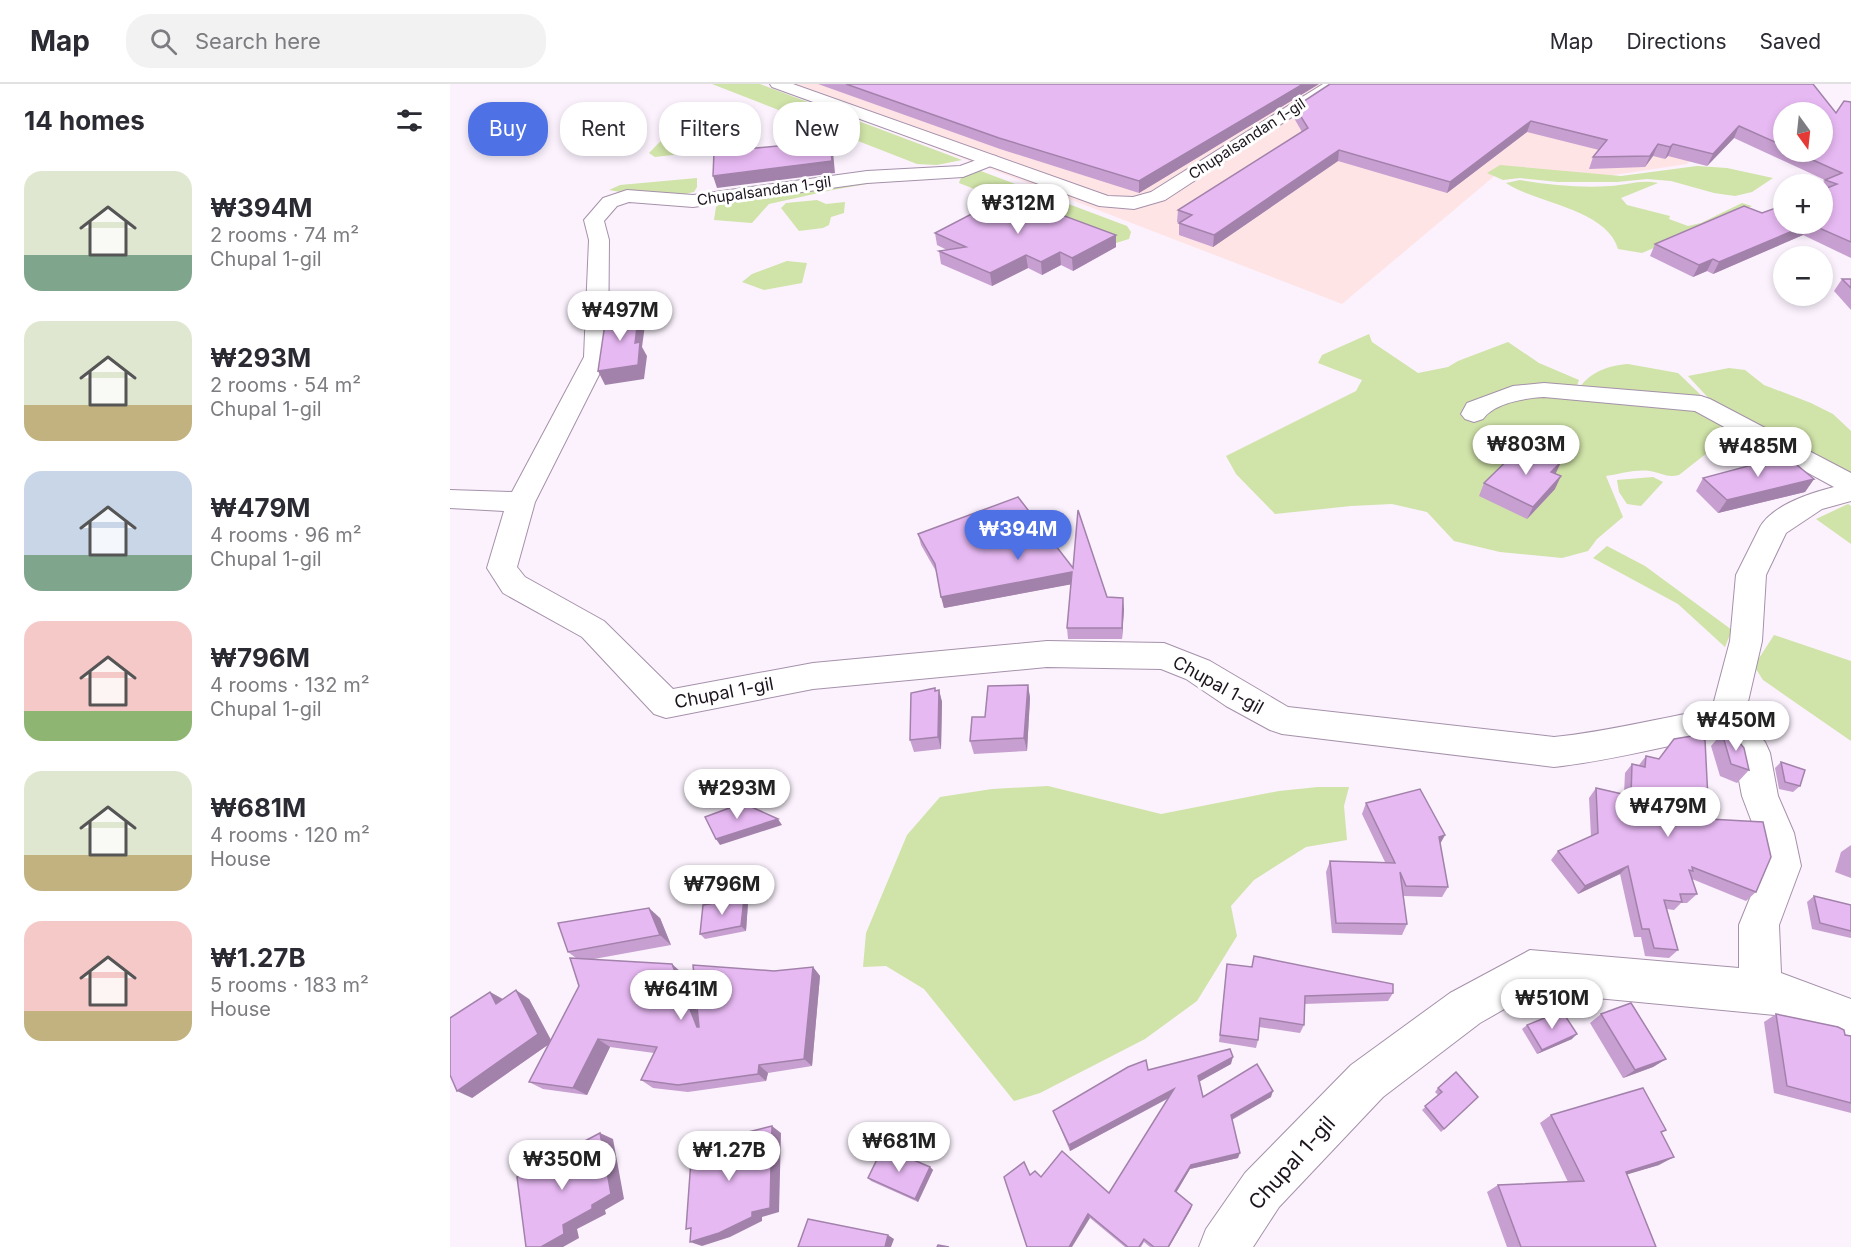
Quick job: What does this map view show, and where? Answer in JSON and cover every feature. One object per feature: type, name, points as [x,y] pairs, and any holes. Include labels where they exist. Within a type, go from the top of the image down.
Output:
[{"type":"street","name":"Chupalsandan 1-gil","points":[[778,84],[1106,202],[1134,203],[1158,196],[1334,84]]},
{"type":"street","name":"Chupalsandan 1-gil","points":[[521,502],[596,357],[599,240],[594,220],[610,201],[627,196],[705,200],[867,177],[963,171],[990,160]]},
{"type":"street","points":[[1474,414],[1476,408],[1522,391],[1544,390],[1701,404],[1851,486]]},
{"type":"street","points":[[1761,992],[1759,925],[1782,866],[1775,833],[1760,796],[1752,753],[1736,737],[1726,721],[1746,640],[1751,575],[1774,527],[1812,502],[1851,492]]},
{"type":"street","points":[[450,499],[521,502]]},
{"type":"street","name":"Chupal 1-gil","points":[[521,502],[502,568],[514,585],[593,629],[666,704],[824,675],[1047,654],[1164,656],[1198,670],[1238,696],[1282,720],[1532,750],[1554,752],[1593,748],[1651,734],[1726,721]]},
{"type":"street","name":"Chupal 1-gil","points":[[1224,1247],[1262,1190],[1367,1081],[1465,1008],[1530,971],[1785,995],[1851,1021]]},
{"type":"shaded area","points":[[770,84],[1787,84],[1733,111],[1687,164],[1608,176],[1504,168],[1342,304],[860,119],[860,102],[817,102]]},
{"type":"green space","points":[[712,84],[760,84],[808,102],[773,102],[773,108]]},
{"type":"green space","points":[[860,122],[962,160],[937,165],[917,164],[860,142]]},
{"type":"green space","points":[[659,143],[659,156],[664,156],[655,157],[649,153]]},
{"type":"green space","points":[[1500,165],[1621,176],[1697,166],[1727,168],[1773,178],[1752,192],[1735,196],[1714,193],[1671,181],[1647,179],[1617,182],[1558,182],[1520,178],[1503,180],[1487,173]]},
{"type":"green space","points":[[978,170],[1127,226],[1131,232],[1129,239],[1116,243],[1107,241],[959,183],[964,176]]},
{"type":"green space","points":[[697,178],[697,187],[694,192],[685,194],[609,190],[620,185]]},
{"type":"green space","points":[[1520,180],[1588,187],[1640,182],[1658,183],[1621,198],[1627,205],[1670,216],[1669,219],[1688,226],[1701,223],[1742,203],[1752,206],[1642,253],[1618,249],[1611,236],[1600,225],[1585,216],[1506,183]]},
{"type":"green space","points":[[879,182],[769,204],[752,223],[714,220],[716,207],[724,201],[843,183]]},
{"type":"green space","points":[[817,200],[826,204],[845,202],[844,213],[831,217],[829,225],[823,228],[799,231],[781,208],[786,203]]},
{"type":"green space","points":[[787,261],[807,263],[802,283],[764,290],[742,282],[752,274]]},
{"type":"green space","points":[[1369,334],[1372,342],[1418,373],[1448,367],[1508,342],[1539,363],[1579,380],[1576,389],[1696,410],[1735,431],[1679,475],[1668,476],[1654,472],[1634,471],[1606,476],[1623,517],[1597,539],[1588,551],[1562,558],[1500,552],[1454,541],[1427,512],[1392,504],[1275,514],[1236,474],[1226,456],[1356,391],[1362,380],[1318,363],[1322,355]]},
{"type":"green space","points":[[1628,364],[1678,373],[1705,399],[1580,387],[1589,377],[1601,370]]},
{"type":"green space","points":[[1729,368],[1745,370],[1764,385],[1833,414],[1851,431],[1851,476],[1713,403],[1688,376]]},
{"type":"green space","points":[[1653,477],[1663,482],[1641,506],[1627,504],[1619,492],[1617,480]]},
{"type":"green space","points":[[1848,504],[1851,506],[1851,544],[1816,519]]},
{"type":"green space","points":[[1607,546],[1645,566],[1732,630],[1725,647],[1678,604],[1593,558]]},
{"type":"green space","points":[[1774,635],[1851,661],[1851,741],[1763,680],[1754,666]]},
{"type":"green space","points":[[1048,786],[1161,814],[1279,791],[1349,787],[1344,806],[1347,840],[1306,847],[1254,880],[1231,906],[1237,936],[1197,1001],[1145,1039],[1040,1093],[1014,1101],[924,989],[886,966],[863,967],[866,933],[907,835],[940,797],[992,789]]},
{"type":"building","points":[[846,84],[1303,84],[1139,181],[999,138]]},
{"type":"building","points":[[1330,84],[1813,84],[1827,102],[1773,102],[1773,141],[1739,126],[1713,154],[1673,144],[1670,147],[1658,144],[1650,156],[1593,157],[1607,140],[1531,121],[1450,182],[1339,150],[1214,235],[1179,223],[1192,215],[1178,210],[1308,128],[1295,107]]},
{"type":"building","points":[[1844,101],[1851,102],[1851,242],[1833,234],[1833,186],[1837,184],[1833,183],[1833,177],[1842,173],[1817,162],[1833,162],[1833,109],[1836,113]]},
{"type":"building","points":[[773,146],[773,156],[832,156],[832,161],[713,176],[714,156],[761,156],[761,148]]},
{"type":"building","points":[[1008,195],[1116,235],[1072,258],[1060,252],[1041,262],[1026,255],[990,273],[939,251],[966,247],[935,233]]},
{"type":"building","points":[[1744,206],[1762,213],[1773,209],[1773,234],[1785,234],[1719,262],[1713,259],[1699,265],[1655,244]]},
{"type":"building","points":[[1842,279],[1851,279],[1851,288]]},
{"type":"building","points":[[639,312],[635,343],[640,342],[638,365],[598,371],[606,317]]},
{"type":"building","points":[[1523,445],[1561,462],[1551,472],[1561,476],[1533,507],[1484,483]]},
{"type":"building","points":[[1786,456],[1814,479],[1727,500],[1703,478]]},
{"type":"building","points":[[1018,497],[1073,568],[1078,510],[1107,597],[1123,598],[1122,628],[1067,628],[1072,572],[941,597],[935,564],[918,534]]},
{"type":"building","points":[[1028,685],[1024,738],[970,741],[972,717],[985,717],[988,686]]},
{"type":"building","points":[[935,688],[935,691],[939,690],[938,737],[910,740],[911,693]]},
{"type":"building","points":[[1722,733],[1736,738],[1744,748],[1749,770],[1731,764]]},
{"type":"building","points":[[1692,736],[1705,740],[1709,819],[1763,822],[1771,857],[1756,892],[1692,867],[1693,871],[1689,870],[1697,894],[1680,894],[1682,902],[1664,900],[1678,950],[1654,948],[1649,929],[1642,929],[1628,866],[1585,886],[1558,851],[1598,833],[1596,788],[1631,796],[1632,764],[1645,767],[1646,756],[1659,759],[1674,739]]},
{"type":"building","points":[[1781,762],[1805,770],[1800,786],[1785,782]]},
{"type":"building","points":[[1420,789],[1445,835],[1439,837],[1448,887],[1406,886],[1400,872],[1407,924],[1336,923],[1330,861],[1395,863],[1366,803]]},
{"type":"building","points":[[745,804],[778,819],[716,839],[705,817]]},
{"type":"building","points":[[1814,896],[1851,905],[1851,931],[1820,923]]},
{"type":"building","points":[[744,898],[741,926],[700,934],[703,905]]},
{"type":"building","points":[[649,908],[660,935],[568,952],[558,923]]},
{"type":"building","points":[[1254,956],[1393,984],[1393,993],[1305,996],[1304,1025],[1260,1018],[1258,1040],[1220,1035],[1227,964],[1252,967]]},
{"type":"building","points":[[570,958],[672,964],[697,1027],[699,1027],[693,965],[774,971],[813,967],[804,1059],[759,1065],[758,1074],[678,1085],[641,1080],[657,1047],[598,1039],[573,1088],[529,1082],[579,986]]},
{"type":"building","points":[[516,990],[538,1034],[457,1091],[450,1075],[450,1018],[490,992],[496,1004]]},
{"type":"building","points":[[1631,1003],[1666,1059],[1635,1070],[1601,1014]]},
{"type":"building","points":[[1562,1011],[1577,1034],[1542,1050],[1527,1025]]},
{"type":"building","points":[[1776,1014],[1838,1027],[1844,1030],[1845,1035],[1851,1036],[1851,1103],[1787,1086]]},
{"type":"building","points":[[1230,1049],[1233,1057],[1198,1076],[1203,1097],[1257,1064],[1273,1091],[1231,1115],[1240,1153],[1191,1165],[1175,1191],[1192,1205],[1168,1247],[1154,1247],[1144,1239],[1139,1247],[1128,1247],[1088,1214],[1069,1247],[1027,1247],[1004,1177],[1024,1162],[1030,1175],[1035,1171],[1041,1177],[1062,1151],[1109,1193],[1174,1089],[1069,1145],[1053,1111],[1128,1067],[1146,1060],[1148,1070]]},
{"type":"building","points":[[1456,1072],[1478,1097],[1444,1129],[1425,1106],[1442,1092],[1438,1088]]},
{"type":"building","points":[[1643,1088],[1666,1130],[1661,1132],[1674,1157],[1626,1172],[1656,1247],[1521,1247],[1498,1185],[1584,1181],[1551,1115]]},
{"type":"building","points":[[772,1126],[770,1208],[752,1212],[752,1217],[719,1233],[690,1242],[691,1228],[686,1229],[692,1146]]},
{"type":"building","points":[[600,1133],[611,1194],[592,1205],[592,1209],[563,1225],[564,1234],[541,1247],[526,1247],[517,1177]]},
{"type":"building","points":[[883,1147],[930,1167],[915,1199],[868,1178]]},
{"type":"building","points":[[808,1219],[888,1235],[885,1247],[798,1247]]}]
